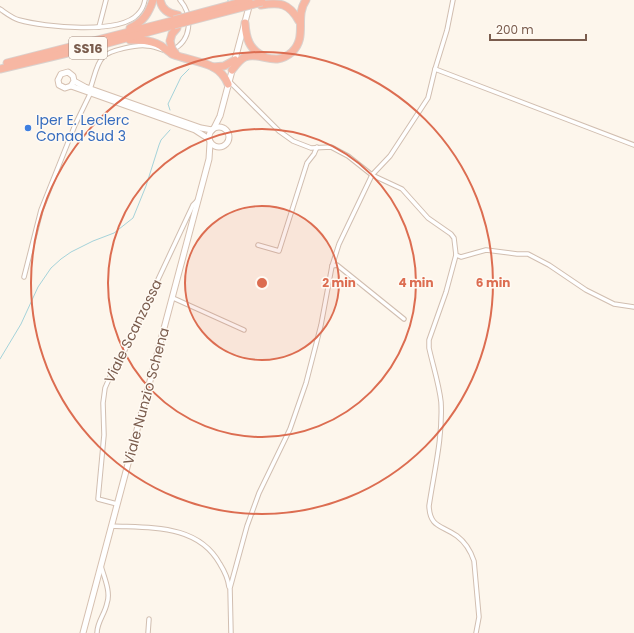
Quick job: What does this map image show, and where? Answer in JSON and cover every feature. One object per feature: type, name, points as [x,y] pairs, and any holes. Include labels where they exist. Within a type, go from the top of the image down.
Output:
[{"type":"highway","points":[[87,42],[139,24],[145,17],[153,0]]},
{"type":"highway","points":[[160,0],[162,6],[176,22],[170,41],[172,49],[176,55]]},
{"type":"highway","name":"SS16","points":[[1,68],[87,42],[176,22],[250,0]]},
{"type":"highway","name":"SS16","points":[[203,15],[262,4],[272,0]]},
{"type":"highway","points":[[232,70],[238,62],[244,58],[252,56],[276,60],[283,58],[297,48],[300,40],[300,14],[306,0]]},
{"type":"highway","points":[[262,4],[277,3],[286,5],[294,12],[300,23]]},
{"type":"highway","name":"SS16","points":[[1,68],[97,46],[176,22]]},
{"type":"highway","points":[[245,23],[247,40],[251,47],[258,54],[268,59]]},
{"type":"highway","points":[[97,46],[130,40],[144,40],[161,45],[176,55],[213,66],[224,66],[235,60]]},
{"type":"highway","points":[[213,66],[221,72],[228,83]]},
{"type":"street","points":[[99,27],[106,0]]},
{"type":"street","points":[[0,9],[17,19],[38,24],[99,27],[113,26],[130,20],[138,14],[145,0]]},
{"type":"street","points":[[24,277],[41,210],[102,57],[110,52],[137,45],[148,46],[165,51],[176,49],[186,37],[189,28],[186,11],[180,0]]},
{"type":"street","points":[[209,141],[209,135],[220,116],[250,0]]},
{"type":"street","points":[[230,588],[247,526],[258,493],[290,428],[306,383],[321,325],[332,266],[339,244],[372,175],[390,156],[428,98],[447,30],[453,0]]},
{"type":"street","points":[[435,69],[634,145]]},
{"type":"street","points":[[72,83],[152,116],[195,130],[213,145],[221,147],[227,143],[228,134],[220,116]]},
{"type":"street","points":[[228,83],[279,132],[293,141],[311,148],[331,147],[348,156],[372,175],[402,189],[428,218],[451,234],[454,238],[456,255],[446,292],[429,340],[429,348],[441,401],[440,439],[430,499],[430,515],[436,524],[457,536],[471,553],[474,561],[480,617],[476,633]]},
{"type":"street","points":[[90,90],[201,128],[213,129],[218,127],[225,129]]},
{"type":"street","name":"Viale Nunzio Schena","points":[[83,633],[209,159],[209,141]]},
{"type":"street","name":"Viale Nunzio Schena","points":[[209,159],[221,147]]},
{"type":"street","points":[[258,245],[279,251],[307,163],[314,154],[316,147]]},
{"type":"street","name":"Viale Scanzossa","points":[[117,504],[98,499],[104,435],[103,402],[105,388],[112,370],[124,352],[193,204],[198,200]]},
{"type":"street","points":[[456,255],[461,257],[486,250],[528,254],[549,265],[586,290],[614,304],[634,307]]},
{"type":"street","points":[[332,266],[337,264],[404,319]]},
{"type":"street","points":[[173,298],[244,330]]},
{"type":"street","points":[[112,526],[172,530],[197,539],[215,554],[228,578],[230,588],[231,633]]},
{"type":"street","points":[[97,633],[97,626],[108,602],[107,585],[101,565]]},
{"type":"street","points":[[148,633],[149,619]]},
{"type":"waterway","points":[[170,110],[168,104],[181,77],[189,69]]},
{"type":"waterway","points":[[0,359],[21,324],[38,287],[51,268],[71,252],[114,233],[133,218],[146,186],[161,140],[170,130]]},
{"type":"place","name":"Iper E. Leclerc Conad Sud 3","points":[[28,128]]}]
